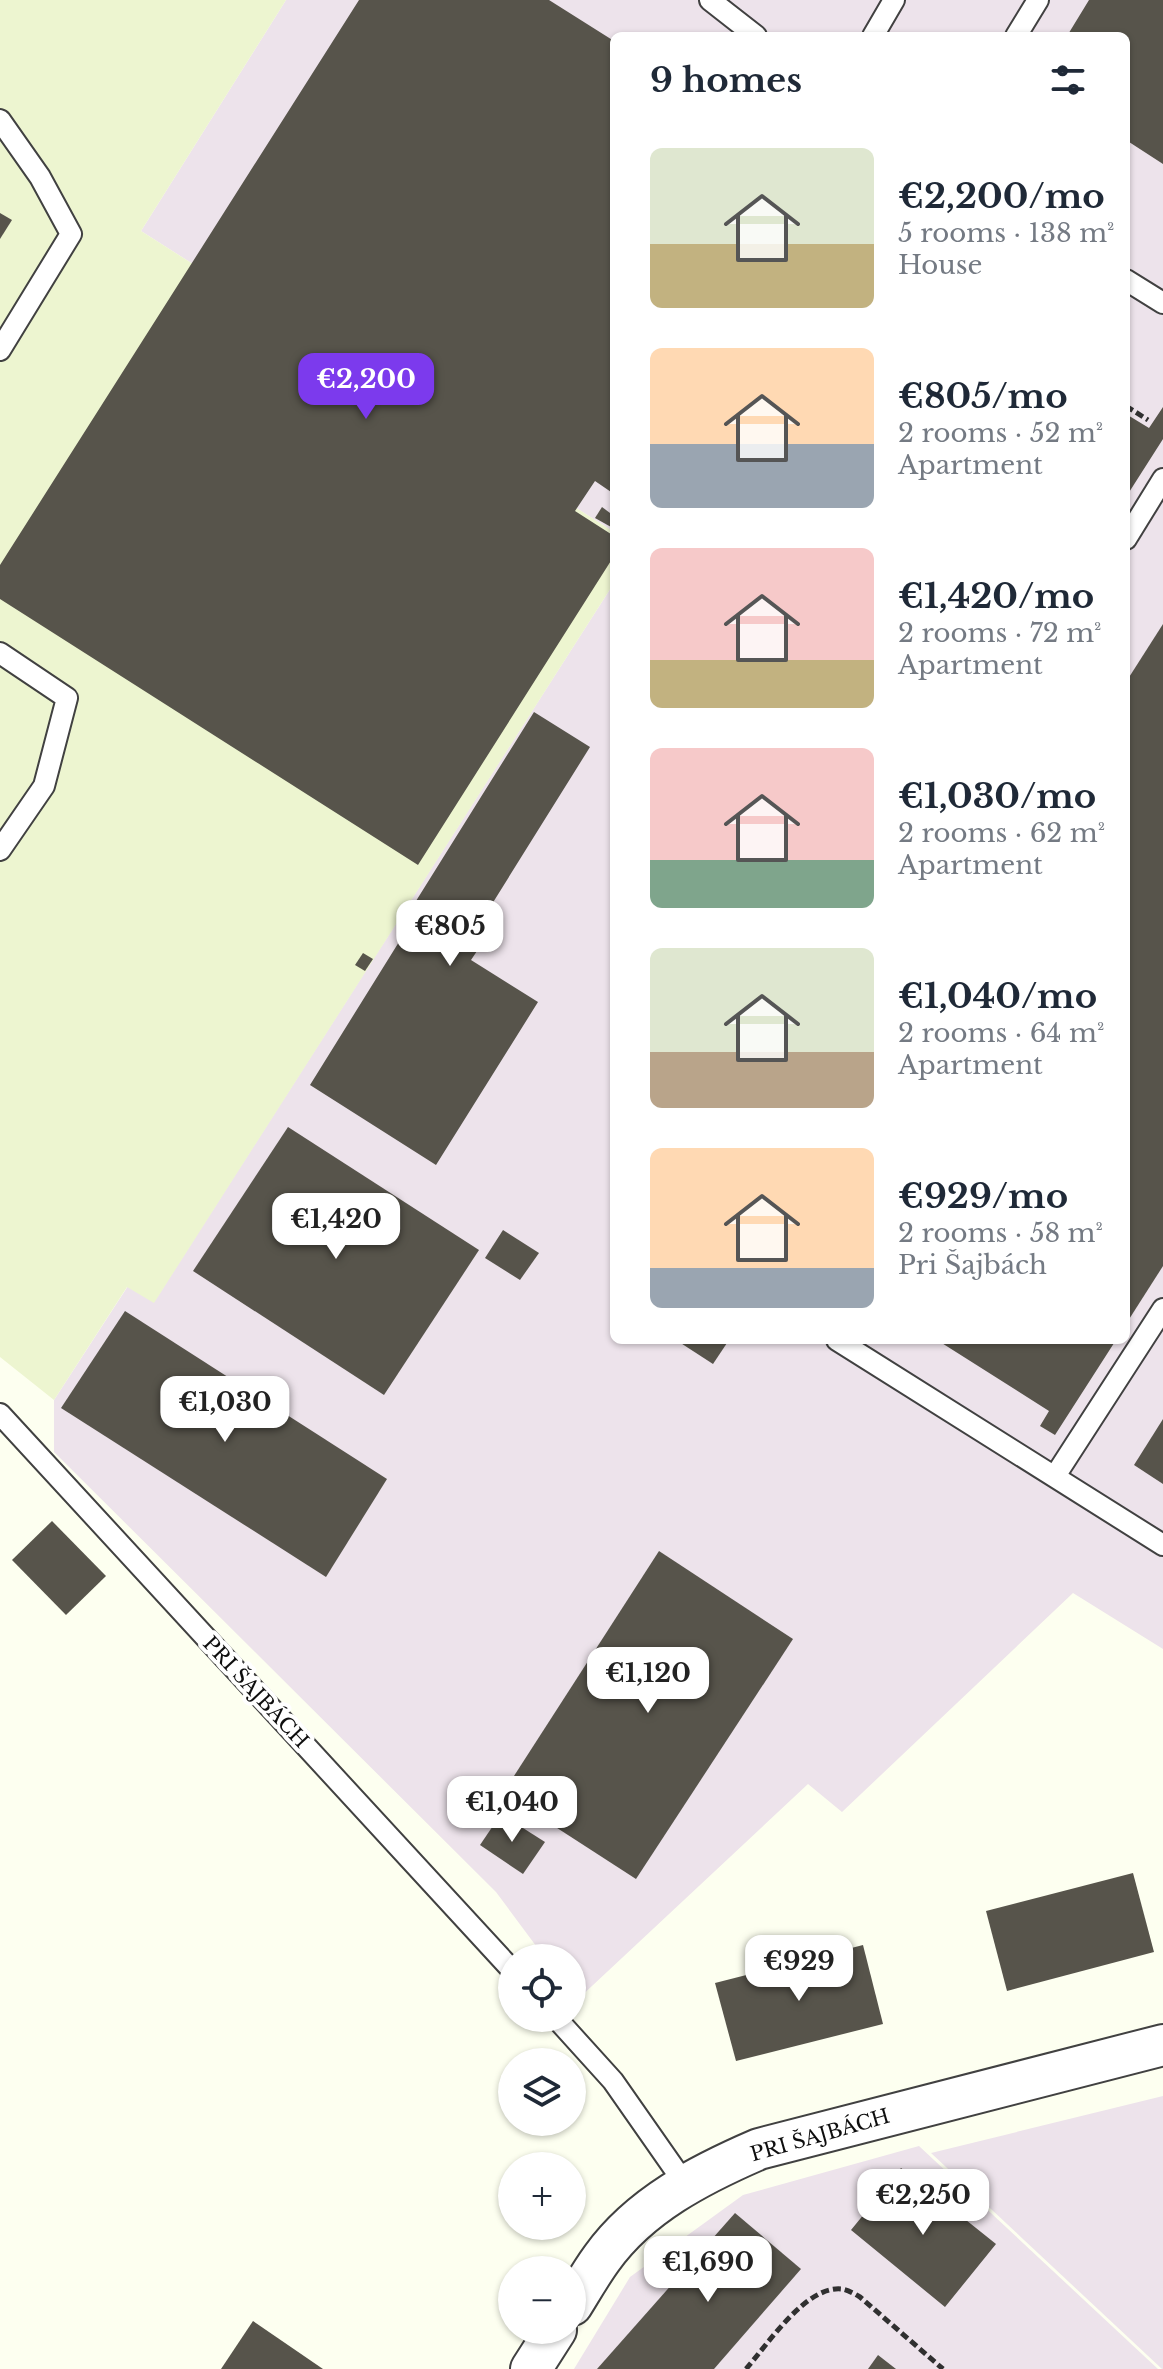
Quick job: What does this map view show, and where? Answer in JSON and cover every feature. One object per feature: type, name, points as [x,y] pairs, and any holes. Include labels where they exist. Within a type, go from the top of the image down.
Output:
[{"type":"street","name":"PRI ŠAJBÁCH","points":[[586,2283],[604,2255],[648,2212],[685,2184],[759,2149],[1163,2045]]},
{"type":"street","points":[[531,2369],[547,2344]]},
{"type":"lane","points":[[710,0],[751,32]]},
{"type":"lane","points":[[875,32],[894,0]]},
{"type":"lane","points":[[1018,32],[1038,0]]},
{"type":"lane","points":[[0,120],[40,177],[71,234],[0,350]]},
{"type":"lane","points":[[1130,282],[1163,303]]},
{"type":"lane","points":[[1130,533],[1163,479]]},
{"type":"lane","points":[[0,653],[67,698],[44,786],[0,850]]},
{"type":"lane","points":[[1055,1476],[1163,1309]]},
{"type":"lane","points":[[843,1344],[1163,1545]]},
{"type":"lane","name":"PRI ŠAJBÁCH","points":[[0,1414],[498,1955]]},
{"type":"lane","points":[[569,2032],[613,2081],[685,2184]]},
{"type":"path","points":[[1130,409],[1148,420]]},
{"type":"path","points":[[746,2369],[806,2301],[820,2291],[843,2289],[860,2297],[943,2369]]},
{"type":"shaded area","points":[[286,0],[1163,0],[1163,1649],[1073,1593],[842,1812],[808,1784],[586,1992],[586,1944],[535,1944],[496,1892],[54,1452],[54,1400],[128,1286],[154,1302],[610,589],[610,1344],[1130,1344],[1130,32],[610,32],[610,529],[141,231]]},
{"type":"shaded area","points":[[1163,2096],[1163,2369],[1162,2369],[931,2153]]},
{"type":"shaded area","points":[[919,2146],[1158,2369],[574,2369],[630,2277],[743,2195]]},
{"type":"green space","points":[[0,0],[286,0],[141,231],[610,529],[610,589],[154,1303],[127,1287],[54,1400],[0,1357]]},
{"type":"building","points":[[359,0],[549,0],[610,38],[610,491],[595,481],[575,511],[610,533],[610,562],[418,865],[0,599],[0,565]]},
{"type":"building","points":[[1089,0],[1163,0],[1163,164],[1130,143],[1130,32],[1069,32]]},
{"type":"building","points":[[0,213],[12,220],[0,239]]},
{"type":"building","points":[[1163,407],[1163,439],[1130,491],[1130,416],[1149,428]]},
{"type":"building","points":[[602,507],[610,513],[610,526],[595,518]]},
{"type":"building","points":[[1163,624],[1163,1266],[1130,1318],[1130,676]]},
{"type":"building","points":[[534,712],[590,747],[467,944],[477,951],[471,960],[538,1002],[436,1165],[310,1085],[417,913],[411,909]]},
{"type":"building","points":[[363,953],[373,959],[365,971],[355,965]]},
{"type":"building","points":[[288,1127],[479,1250],[384,1395],[193,1271]]},
{"type":"building","points":[[503,1230],[539,1253],[520,1280],[485,1258]]},
{"type":"building","points":[[125,1311],[387,1479],[326,1577],[61,1408]]},
{"type":"building","points":[[682,1344],[726,1344],[713,1364]]},
{"type":"building","points":[[943,1344],[1113,1344],[1055,1435],[1040,1426],[1049,1411]]},
{"type":"building","points":[[1163,1419],[1163,1484],[1134,1465]]},
{"type":"building","points":[[52,1521],[106,1576],[66,1615],[12,1560]]},
{"type":"building","points":[[659,1551],[793,1639],[636,1879],[503,1793]]},
{"type":"building","points":[[501,1814],[545,1842],[523,1874],[480,1845]]},
{"type":"building","points":[[1133,1873],[1154,1952],[1007,1991],[986,1911]]},
{"type":"building","points":[[863,1945],[883,2024],[736,2061],[715,1983]]},
{"type":"building","points":[[901,2168],[996,2244],[945,2307],[851,2230],[869,2208],[862,2203],[874,2189],[880,2195]]},
{"type":"building","points":[[735,2213],[801,2269],[714,2369],[597,2369]]},
{"type":"building","points":[[253,2321],[323,2369],[221,2369]]},
{"type":"building","points":[[878,2355],[896,2369],[868,2369]]}]
